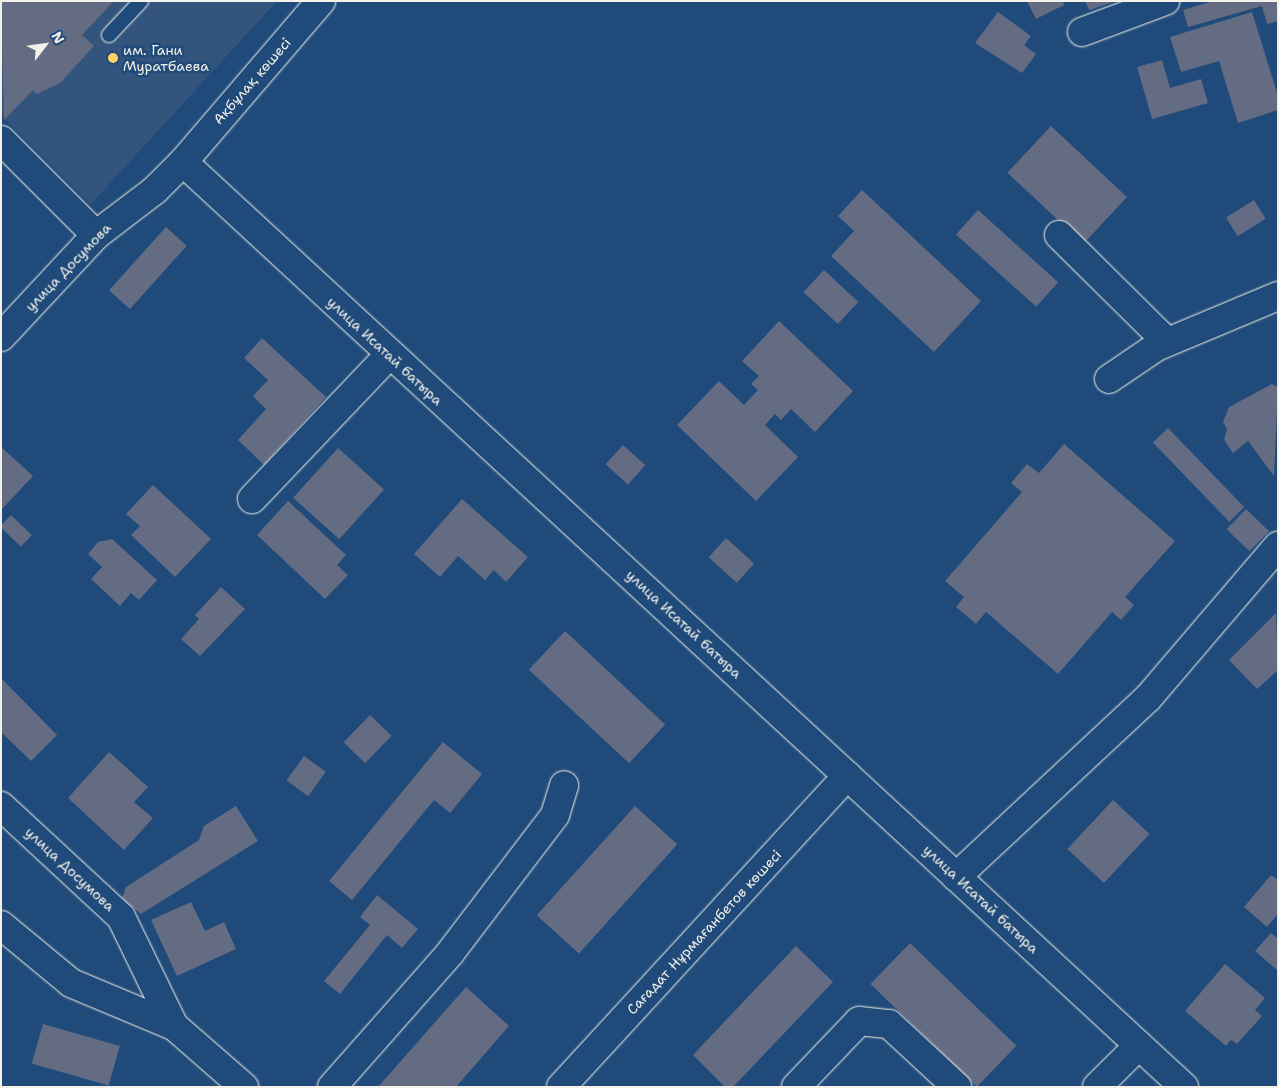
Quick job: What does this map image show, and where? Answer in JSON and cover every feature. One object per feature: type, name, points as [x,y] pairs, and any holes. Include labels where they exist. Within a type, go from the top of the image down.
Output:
[{"type":"street","name":"Ақбұлақ көшесі","points":[[183,162],[321,1]]},
{"type":"street","points":[[1082,32],[1165,1]]},
{"type":"street","points":[[1,140],[96,235]]},
{"type":"street","name":"улица Досумова","points":[[1,337],[96,235],[155,190],[183,162]]},
{"type":"street","name":"улица Исатай батыра","points":[[183,162],[389,356],[1184,1087]]},
{"type":"street","points":[[1059,235],[1166,342]]},
{"type":"street","points":[[1109,379],[1166,342],[1278,296]]},
{"type":"street","points":[[252,499],[389,356]]},
{"type":"street","points":[[956,877],[1148,698],[1278,546]]},
{"type":"street","name":"Сағадат Нұрмағанбетов көшесі","points":[[561,1087],[847,776]]},
{"type":"street","points":[[332,1087],[450,953],[555,815],[564,785]]},
{"type":"street","name":"улица Досумова","points":[[1,806],[121,916],[174,1026]]},
{"type":"street","points":[[1,925],[71,983],[174,1026],[244,1087]]},
{"type":"street","points":[[796,1087],[859,1021],[889,1024],[956,1087]]},
{"type":"street","points":[[1097,1087],[1139,1045]]},
{"type":"lane","points":[[108,35],[141,1]]},
{"type":"shaded area","name":"им. Гани Муратбаева","points":[[1,1],[277,1],[91,204],[1,115]]},
{"type":"building","points":[[1,1],[114,1],[82,35],[94,46],[60,83],[37,94],[33,90],[4,120]]},
{"type":"building","points":[[1027,1],[1063,1],[1064,5],[1036,19]]},
{"type":"building","points":[[1085,1],[1113,1],[1113,2],[1089,10]]},
{"type":"building","points":[[1213,1],[1278,1],[1278,21],[1267,24],[1262,6],[1188,27],[1183,10]]},
{"type":"building","points":[[998,12],[1031,36],[1024,45],[1036,54],[1022,73],[975,43]]},
{"type":"building","points":[[1252,12],[1278,96],[1278,110],[1238,123],[1219,61],[1181,72],[1170,37]]},
{"type":"building","points":[[1162,60],[1170,88],[1201,79],[1208,103],[1152,119],[1137,67]]},
{"type":"building","points":[[1051,126],[1127,197],[1083,244],[1007,173]]},
{"type":"building","points":[[862,190],[981,301],[934,352],[831,256],[854,231],[838,216]]},
{"type":"building","points":[[1254,200],[1266,219],[1238,236],[1226,217]]},
{"type":"building","points":[[978,210],[1058,282],[1036,307],[956,235]]},
{"type":"building","points":[[166,227],[187,246],[130,309],[109,290]]},
{"type":"building","points":[[824,270],[858,302],[838,324],[804,292]]},
{"type":"building","points":[[779,321],[853,391],[815,432],[791,409],[781,420],[775,414],[765,425],[798,457],[756,501],[677,425],[719,381],[744,405],[758,390],[751,384],[759,376],[742,361]]},
{"type":"building","points":[[262,338],[326,397],[264,465],[238,440],[266,409],[253,396],[268,380],[244,358]]},
{"type":"building","points":[[1272,384],[1278,387],[1274,476],[1248,441],[1233,453],[1224,440],[1227,429],[1223,422],[1229,407]]},
{"type":"building","points":[[1168,428],[1244,507],[1229,522],[1153,443]]},
{"type":"building","points":[[1064,444],[1175,541],[1125,597],[1134,605],[1121,620],[1112,612],[1058,674],[986,612],[976,624],[956,607],[964,597],[945,581],[1022,492],[1011,483],[1027,464],[1039,473]]},
{"type":"building","points":[[623,445],[645,465],[628,484],[606,464]]},
{"type":"building","points":[[1,447],[33,476],[1,510]]},
{"type":"building","points":[[338,448],[384,489],[339,539],[293,498]]},
{"type":"building","points":[[153,485],[211,539],[175,577],[131,535],[140,526],[126,514]]},
{"type":"building","points":[[462,499],[528,557],[506,582],[494,570],[485,580],[458,556],[440,577],[414,554]]},
{"type":"building","points":[[288,501],[346,555],[337,565],[348,575],[325,599],[257,535]]},
{"type":"building","points":[[1246,509],[1269,531],[1250,551],[1227,529]]},
{"type":"building","points":[[11,515],[32,535],[21,547],[1,528]]},
{"type":"building","points":[[726,538],[754,563],[737,583],[709,557]]},
{"type":"building","points":[[112,539],[157,580],[139,600],[131,593],[120,606],[91,579],[102,567],[88,554],[98,542]]},
{"type":"building","points":[[221,587],[245,609],[200,656],[181,639],[199,619],[195,615]]},
{"type":"building","points":[[1276,613],[1278,670],[1257,689],[1229,660]]},
{"type":"building","points":[[565,631],[665,724],[629,763],[529,670]]},
{"type":"building","points":[[1,678],[57,735],[31,761],[1,732]]},
{"type":"building","points":[[370,715],[392,736],[365,763],[344,742]]},
{"type":"building","points":[[443,742],[482,774],[450,813],[434,800],[352,900],[329,881]]},
{"type":"building","points":[[109,752],[148,787],[134,802],[153,818],[124,850],[68,798]]},
{"type":"building","points":[[304,756],[326,772],[308,796],[286,780]]},
{"type":"building","points":[[1113,800],[1150,834],[1104,883],[1067,849]]},
{"type":"building","points":[[236,806],[258,841],[141,914],[122,898],[126,887],[199,840],[204,826]]},
{"type":"building","points":[[635,806],[677,844],[579,953],[537,915]]},
{"type":"building","points":[[1271,875],[1278,880],[1278,914],[1267,927],[1244,907]]},
{"type":"building","points":[[377,895],[418,929],[402,948],[387,935],[340,994],[324,981],[370,925],[360,917]]},
{"type":"building","points":[[191,902],[205,931],[224,922],[236,949],[177,976],[151,920]]},
{"type":"building","points":[[1271,933],[1278,939],[1278,971],[1255,951]]},
{"type":"building","points":[[910,943],[1016,1046],[977,1087],[870,984]]},
{"type":"building","points":[[796,946],[833,982],[733,1087],[725,1087],[693,1055]]},
{"type":"building","points":[[1225,964],[1265,998],[1255,1010],[1262,1016],[1237,1044],[1231,1040],[1226,1046],[1185,1011]]},
{"type":"building","points":[[466,987],[509,1026],[456,1087],[378,1087]]},
{"type":"building","points":[[43,1024],[120,1046],[109,1085],[32,1063]]},
{"type":"place","name":"им. Гани Муратбаева","points":[[113,58]]}]
